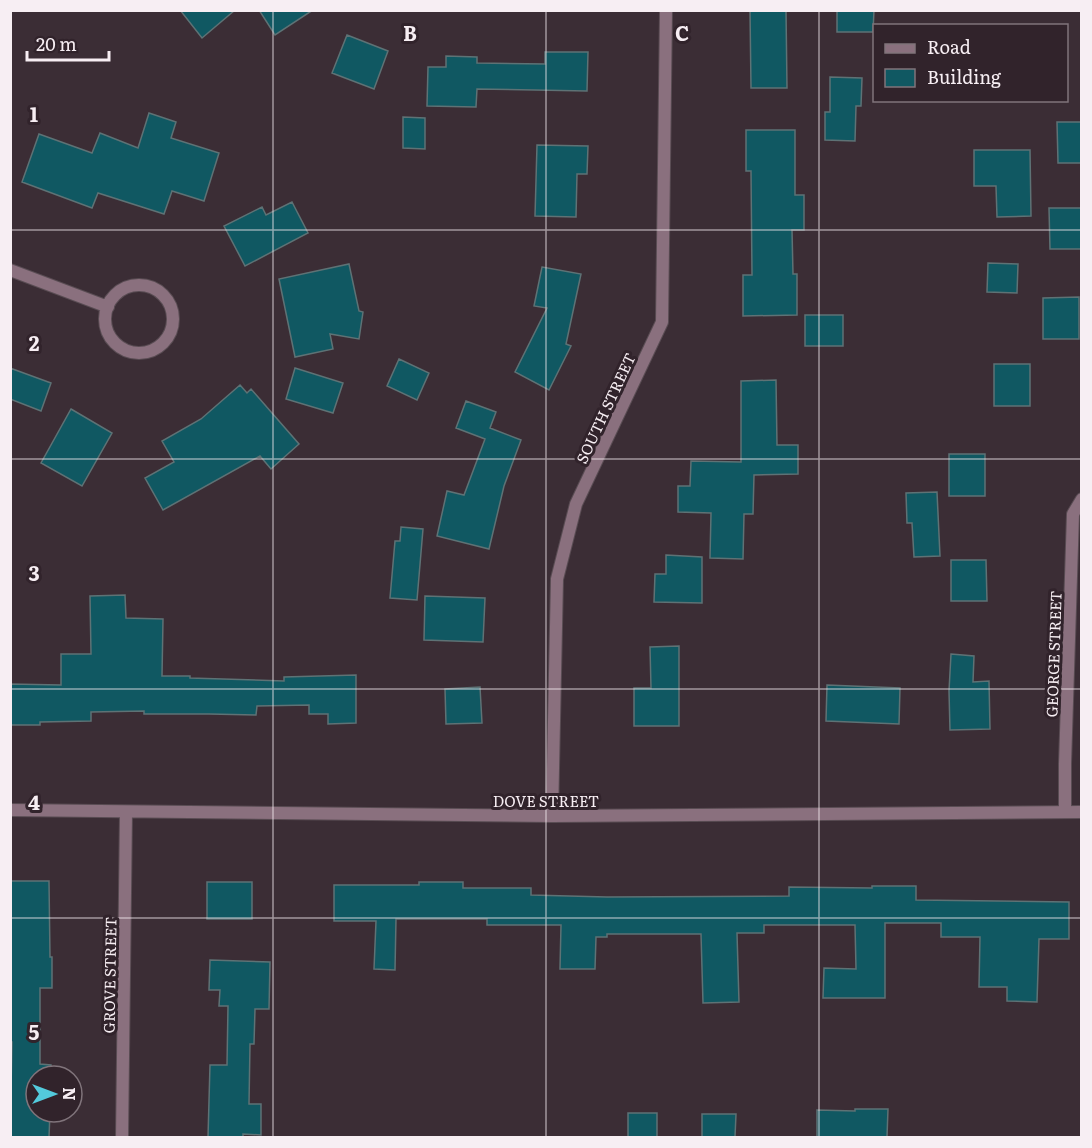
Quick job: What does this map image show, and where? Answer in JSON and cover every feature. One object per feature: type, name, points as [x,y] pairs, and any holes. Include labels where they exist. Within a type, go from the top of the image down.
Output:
[{"type":"street","name":"SOUTH STREET","points":[[552,816],[557,579],[576,504],[662,322],[666,10]]},
{"type":"street","points":[[10,270],[108,307]]},
{"type":"street","points":[[142,285],[152,288],[162,294],[172,312],[173,323],[170,334],[163,344],[154,350],[143,353],[121,348],[112,340],[107,330],[105,318],[108,307],[113,298],[131,286],[142,285]]},
{"type":"street","name":"GEORGE STREET","points":[[1065,811],[1073,514],[1082,499]]},
{"type":"street","name":"DOVE STREET","points":[[10,810],[552,816],[1082,812]]},
{"type":"street","name":"GROVE STREET","points":[[122,1137],[126,812]]},
{"type":"building","points":[[180,10],[235,10],[202,38]]},
{"type":"building","points":[[259,10],[313,10],[275,35]]},
{"type":"building","points":[[750,10],[786,10],[787,88],[751,88]]},
{"type":"building","points":[[837,10],[874,10],[873,32],[837,32]]},
{"type":"building","points":[[347,35],[388,51],[374,89],[332,73]]},
{"type":"building","points":[[545,52],[588,52],[587,91],[477,89],[476,107],[427,106],[428,67],[446,67],[446,56],[477,57],[477,63],[545,64]]},
{"type":"building","points":[[830,77],[862,78],[861,106],[856,106],[855,141],[825,140],[825,112],[830,112]]},
{"type":"building","points":[[149,113],[176,122],[171,138],[219,153],[204,201],[172,191],[164,214],[98,193],[92,208],[22,182],[39,134],[92,153],[100,133],[138,148]]},
{"type":"building","points":[[403,117],[425,118],[425,149],[403,148]]},
{"type":"building","points":[[1057,122],[1082,122],[1082,163],[1058,163]]},
{"type":"building","points":[[746,130],[795,130],[795,195],[804,195],[804,230],[792,230],[793,274],[797,274],[797,315],[743,316],[743,275],[752,275],[751,171],[746,171]]},
{"type":"building","points":[[537,145],[588,146],[587,174],[577,174],[576,217],[535,216]]},
{"type":"building","points":[[974,150],[1030,150],[1031,216],[997,217],[996,186],[974,186]]},
{"type":"building","points":[[292,202],[308,233],[245,266],[224,226],[262,207],[266,215]]},
{"type":"building","points":[[1049,208],[1082,208],[1082,249],[1050,249]]},
{"type":"building","points":[[988,263],[1018,264],[1017,293],[987,292]]},
{"type":"building","points":[[349,264],[359,311],[363,312],[359,339],[330,334],[333,349],[295,357],[279,279]]},
{"type":"building","points":[[542,267],[581,274],[566,344],[571,346],[549,390],[515,372],[547,308],[534,306]]},
{"type":"building","points":[[1079,297],[1079,339],[1043,339],[1043,298]]},
{"type":"building","points":[[805,315],[843,315],[843,346],[805,346]]},
{"type":"building","points":[[399,359],[429,373],[417,400],[387,386]]},
{"type":"building","points":[[994,364],[1030,364],[1030,406],[994,406]]},
{"type":"building","points":[[10,368],[51,383],[41,411],[10,399]]},
{"type":"building","points":[[295,368],[343,383],[333,413],[286,399]]},
{"type":"building","points":[[776,380],[777,445],[798,445],[798,474],[754,475],[753,514],[744,514],[743,559],[710,558],[711,513],[678,512],[678,486],[690,486],[691,461],[741,462],[741,381]]},
{"type":"building","points":[[240,385],[247,393],[251,389],[299,444],[271,469],[260,456],[163,510],[145,478],[174,462],[162,441],[201,419]]},
{"type":"building","points":[[466,401],[496,412],[490,428],[521,440],[504,486],[489,549],[437,536],[447,491],[464,495],[485,439],[456,428]]},
{"type":"building","points":[[71,409],[112,433],[82,486],[41,463]]},
{"type":"building","points":[[949,454],[985,454],[985,496],[949,496]]},
{"type":"building","points":[[937,492],[940,556],[914,557],[912,523],[907,523],[906,493]]},
{"type":"building","points":[[401,527],[423,529],[417,600],[390,598],[395,541],[400,541]]},
{"type":"building","points":[[666,555],[702,557],[702,603],[654,602],[655,574],[666,574]]},
{"type":"building","points":[[951,560],[986,560],[987,601],[951,601]]},
{"type":"building","points":[[125,595],[126,618],[163,619],[162,676],[284,681],[284,677],[356,675],[356,723],[328,724],[328,714],[309,714],[309,705],[257,706],[256,715],[144,714],[144,711],[91,712],[91,721],[10,725],[10,684],[61,685],[61,654],[91,654],[90,596]]},
{"type":"building","points":[[425,596],[485,598],[483,642],[424,640]]},
{"type":"building","points":[[679,646],[679,726],[634,726],[634,688],[651,688],[650,647]]},
{"type":"building","points":[[951,654],[974,656],[973,682],[989,681],[990,729],[950,730]]},
{"type":"building","points":[[827,685],[900,688],[899,724],[826,721]]},
{"type":"building","points":[[480,687],[482,723],[446,724],[445,689]]},
{"type":"building","points":[[10,881],[49,881],[52,988],[40,988],[40,1064],[24,1064],[24,1124],[50,1124],[49,1137],[10,1137],[12,1042],[10,1042]]},
{"type":"building","points":[[207,882],[252,882],[252,919],[207,919]]},
{"type":"building","points":[[419,882],[463,882],[463,888],[531,888],[531,895],[607,897],[789,896],[789,887],[916,886],[916,900],[1069,902],[1069,939],[1039,939],[1037,1002],[1007,1001],[1007,987],[979,987],[980,937],[941,937],[941,923],[885,923],[885,998],[823,998],[824,968],[856,969],[855,925],[764,925],[764,933],[737,933],[739,1002],[703,1003],[701,934],[607,934],[607,937],[596,937],[595,969],[560,969],[561,925],[487,925],[487,919],[396,919],[395,970],[374,969],[376,921],[334,921],[334,885],[419,885]]},
{"type":"building","points":[[210,960],[270,962],[269,1009],[255,1009],[254,1044],[250,1044],[249,1104],[261,1104],[261,1135],[208,1137],[210,1065],[227,1065],[228,1006],[219,1006],[220,990],[209,990]]},
{"type":"building","points":[[855,1109],[888,1109],[887,1137],[817,1137],[817,1110],[855,1111]]},
{"type":"building","points":[[628,1113],[657,1113],[657,1137],[628,1137]]},
{"type":"building","points":[[702,1114],[736,1114],[735,1137],[702,1137]]}]
